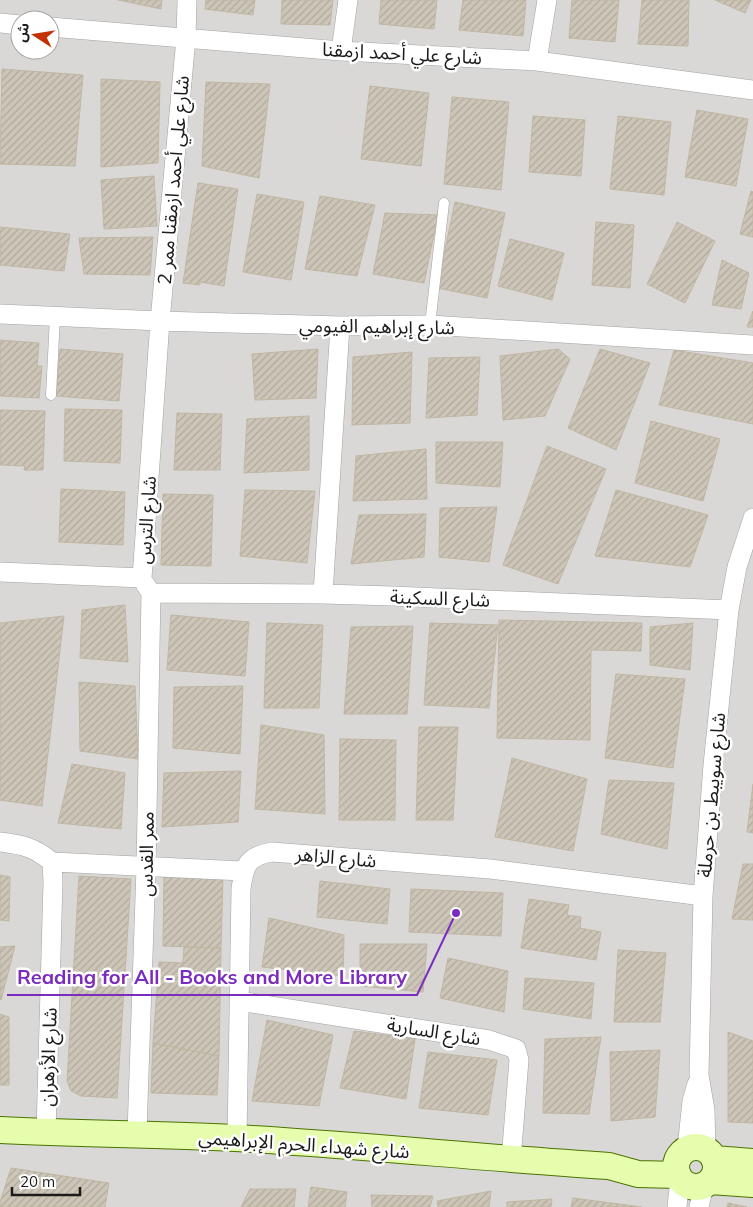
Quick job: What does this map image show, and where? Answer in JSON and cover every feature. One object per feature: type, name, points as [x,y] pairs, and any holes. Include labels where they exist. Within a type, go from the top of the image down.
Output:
[{"type":"street","name":"شارع علي أحمد ازمقنا ممر 2","points":[[160,321],[186,38],[187,0]]},
{"type":"street","points":[[341,51],[348,0]]},
{"type":"street","points":[[537,61],[547,0]]},
{"type":"street","name":"شارع علي أحمد ازمقنا","points":[[60,28],[341,51],[537,61],[753,90]]},
{"type":"street","name":"شارع إبراهيم الفيومي","points":[[0,314],[340,326],[430,325],[753,345]]},
{"type":"street","name":"شارع الترس","points":[[0,572],[146,586],[160,321]]},
{"type":"street","points":[[323,594],[340,326]]},
{"type":"street","name":"شارع سويبط بن حرملة","points":[[677,1207],[695,1171],[706,1110],[699,1075],[703,896],[714,756],[729,610],[738,567],[752,526]]},
{"type":"street","name":"شارع السكينة","points":[[146,586],[729,610]]},
{"type":"street","name":"ممر القدس","points":[[138,1133],[146,867],[146,586]]},
{"type":"street","points":[[0,842],[21,845],[39,851],[52,862],[243,871],[241,889],[237,1138]]},
{"type":"street","name":"شارع الزاهر","points":[[243,871],[249,861],[258,854],[272,852],[490,869],[703,896]]},
{"type":"street","name":"شارع الأزهران","points":[[46,1132],[52,862]]},
{"type":"street","name":"شارع السارية","points":[[239,1001],[489,1040],[516,1049],[520,1060],[511,1160]]},
{"type":"street","name":"شارع شهداء الحرم الإبراهيمي","points":[[0,1130],[138,1133],[237,1138],[608,1166],[638,1174],[695,1171],[753,1162]]},
{"type":"street","name":"شارع شهداء الحرم الإبراهيمي","points":[[695,1171],[753,1184]]},
{"type":"lane","points":[[430,325],[444,203]]},
{"type":"lane","points":[[51,394],[55,317]]},
{"type":"shaded area","points":[[0,0],[753,0],[753,1207],[0,1207]]},
{"type":"building","points":[[118,0],[162,0],[161,9]]},
{"type":"building","points":[[206,0],[255,0],[253,15],[205,9]]},
{"type":"building","points":[[282,0],[333,0],[330,25],[281,24]]},
{"type":"building","points":[[381,0],[437,0],[434,29],[379,24]]},
{"type":"building","points":[[463,0],[526,0],[523,36],[459,30]]},
{"type":"building","points":[[572,0],[619,0],[615,42],[569,38]]},
{"type":"building","points":[[642,0],[689,0],[688,46],[638,44]]},
{"type":"building","points":[[715,0],[751,0],[745,13]]},
{"type":"building","points":[[2,69],[83,75],[75,166],[0,164]]},
{"type":"building","points":[[101,79],[160,82],[158,163],[101,167]]},
{"type":"building","points":[[206,82],[270,84],[259,178],[202,166]]},
{"type":"building","points":[[370,86],[429,93],[421,166],[361,159]]},
{"type":"building","points":[[452,97],[509,102],[501,190],[444,184]]},
{"type":"building","points":[[697,110],[748,119],[736,186],[685,177]]},
{"type":"building","points":[[533,116],[585,120],[581,176],[529,172]]},
{"type":"building","points":[[618,116],[671,122],[664,195],[610,189]]},
{"type":"building","points":[[154,176],[157,226],[104,229],[101,180]]},
{"type":"building","points":[[198,183],[238,189],[224,286],[200,282],[200,285],[183,283]]},
{"type":"building","points":[[751,191],[753,192],[753,237],[740,234]]},
{"type":"building","points":[[257,194],[304,202],[291,280],[243,272]]},
{"type":"building","points":[[320,196],[375,205],[357,276],[305,269]]},
{"type":"building","points":[[455,202],[505,213],[487,298],[437,288]]},
{"type":"building","points":[[385,213],[438,215],[424,283],[373,274]]},
{"type":"building","points":[[596,222],[634,225],[630,288],[592,285]]},
{"type":"building","points":[[677,222],[715,241],[685,303],[647,284]]},
{"type":"building","points":[[0,227],[70,234],[64,271],[0,265]]},
{"type":"building","points":[[153,237],[150,275],[84,274],[79,238]]},
{"type":"building","points":[[510,239],[564,253],[552,300],[498,286]]},
{"type":"building","points":[[722,260],[749,273],[741,309],[712,305]]},
{"type":"building","points":[[753,311],[753,327],[747,327]]},
{"type":"building","points":[[0,340],[39,343],[37,366],[42,366],[39,398],[0,396]]},
{"type":"building","points":[[60,349],[123,354],[119,401],[56,396]]},
{"type":"building","points":[[318,349],[316,398],[255,400],[252,354]]},
{"type":"building","points":[[558,349],[570,359],[545,416],[503,420],[500,356]]},
{"type":"building","points":[[600,349],[650,363],[616,450],[568,428]]},
{"type":"building","points":[[674,350],[753,363],[753,424],[659,405]]},
{"type":"building","points":[[412,352],[410,423],[352,425],[353,357]]},
{"type":"building","points":[[480,357],[477,415],[426,418],[429,358]]},
{"type":"building","points":[[65,409],[122,410],[120,463],[64,461]]},
{"type":"building","points":[[0,410],[45,411],[43,470],[24,470],[25,466],[0,465]]},
{"type":"building","points":[[177,413],[222,414],[220,470],[174,470]]},
{"type":"building","points":[[309,416],[309,470],[244,473],[247,419]]},
{"type":"building","points":[[651,421],[720,439],[703,501],[635,483]]},
{"type":"building","points":[[436,442],[503,442],[500,487],[436,483]]},
{"type":"building","points":[[547,446],[606,469],[558,584],[503,565]]},
{"type":"building","points":[[426,449],[427,499],[353,501],[356,456]]},
{"type":"building","points":[[61,489],[125,492],[123,545],[59,542]]},
{"type":"building","points":[[245,490],[315,491],[307,563],[240,556]]},
{"type":"building","points":[[616,490],[708,515],[690,567],[595,556]]},
{"type":"building","points":[[163,494],[213,495],[211,566],[161,565]]},
{"type":"building","points":[[497,507],[489,562],[439,557],[440,508]]},
{"type":"building","points":[[426,514],[424,557],[351,564],[359,515]]},
{"type":"building","points":[[125,605],[128,662],[80,658],[82,610]]},
{"type":"building","points":[[171,615],[249,622],[245,676],[167,670]]},
{"type":"building","points":[[64,616],[42,806],[0,800],[0,623]]},
{"type":"building","points":[[499,620],[642,623],[641,651],[591,650],[590,740],[497,738]]},
{"type":"building","points":[[267,623],[323,625],[319,708],[264,708]]},
{"type":"building","points":[[430,623],[498,625],[489,708],[424,705]]},
{"type":"building","points":[[693,623],[690,670],[650,665],[650,627]]},
{"type":"building","points":[[413,626],[407,714],[344,714],[351,627]]},
{"type":"building","points":[[616,674],[685,679],[673,768],[605,758]]},
{"type":"building","points":[[79,682],[135,686],[138,759],[80,751]]},
{"type":"building","points":[[243,686],[240,754],[173,748],[174,687]]},
{"type":"building","points":[[261,725],[324,735],[325,814],[255,809]]},
{"type":"building","points":[[419,727],[458,727],[453,820],[416,820]]},
{"type":"building","points":[[340,739],[396,740],[395,820],[339,820]]},
{"type":"building","points":[[512,758],[587,779],[573,851],[495,837]]},
{"type":"building","points":[[72,764],[125,773],[121,829],[58,823]]},
{"type":"building","points":[[241,771],[238,822],[162,827],[164,773]]},
{"type":"building","points":[[609,780],[674,783],[667,849],[601,834]]},
{"type":"building","points":[[753,784],[753,833],[747,832]]},
{"type":"building","points":[[743,864],[753,864],[753,920],[732,919]]},
{"type":"building","points":[[164,874],[223,876],[221,948],[163,946]]},
{"type":"building","points":[[0,875],[10,877],[9,921],[0,920]]},
{"type":"building","points":[[79,876],[131,879],[117,1098],[81,1096],[71,1091],[67,1081]]},
{"type":"building","points":[[320,881],[390,889],[387,924],[317,917]]},
{"type":"building","points":[[411,889],[503,893],[501,936],[409,932]]},
{"type":"building","points":[[529,899],[569,905],[567,915],[581,917],[580,928],[601,932],[596,960],[521,948]]},
{"type":"building","points":[[269,918],[344,935],[343,976],[262,967]]},
{"type":"building","points":[[360,944],[427,944],[423,992],[360,986]]},
{"type":"building","points":[[15,946],[1,1000],[0,947]]},
{"type":"building","points":[[184,947],[221,948],[219,1056],[153,1043],[159,962],[183,963]]},
{"type":"building","points":[[618,950],[666,953],[660,1022],[614,1022]]},
{"type":"building","points":[[448,958],[508,971],[504,1012],[440,998]]},
{"type":"building","points":[[525,978],[594,983],[591,1019],[523,1009]]},
{"type":"building","points":[[0,1014],[9,1017],[9,1085],[0,1085]]},
{"type":"building","points":[[267,1020],[333,1035],[319,1106],[252,1101]]},
{"type":"building","points":[[354,1031],[415,1039],[406,1099],[340,1088]]},
{"type":"building","points":[[728,1032],[753,1041],[753,1123],[728,1122]]},
{"type":"building","points":[[601,1037],[589,1114],[543,1113],[545,1039]]},
{"type":"building","points":[[153,1043],[219,1056],[217,1095],[151,1093]]},
{"type":"building","points":[[660,1050],[655,1117],[611,1121],[610,1052]]},
{"type":"building","points":[[428,1052],[497,1060],[488,1115],[419,1108]]},
{"type":"building","points":[[11,1168],[109,1183],[105,1207],[0,1207]]},
{"type":"building","points":[[311,1187],[347,1192],[345,1207],[308,1207]]},
{"type":"building","points":[[250,1189],[296,1189],[294,1207],[241,1207]]},
{"type":"building","points":[[491,1191],[489,1207],[438,1207],[437,1201]]},
{"type":"building","points":[[371,1195],[433,1196],[430,1207],[372,1207]]},
{"type":"building","points":[[573,1198],[642,1207],[571,1207]]},
{"type":"building","points":[[552,1199],[551,1207],[507,1207],[507,1202]]},
{"type":"building","points":[[728,1203],[747,1207],[727,1207]]},
{"type":"place","name":"Reading for All - Books and More Library","points":[[456,913]]}]
